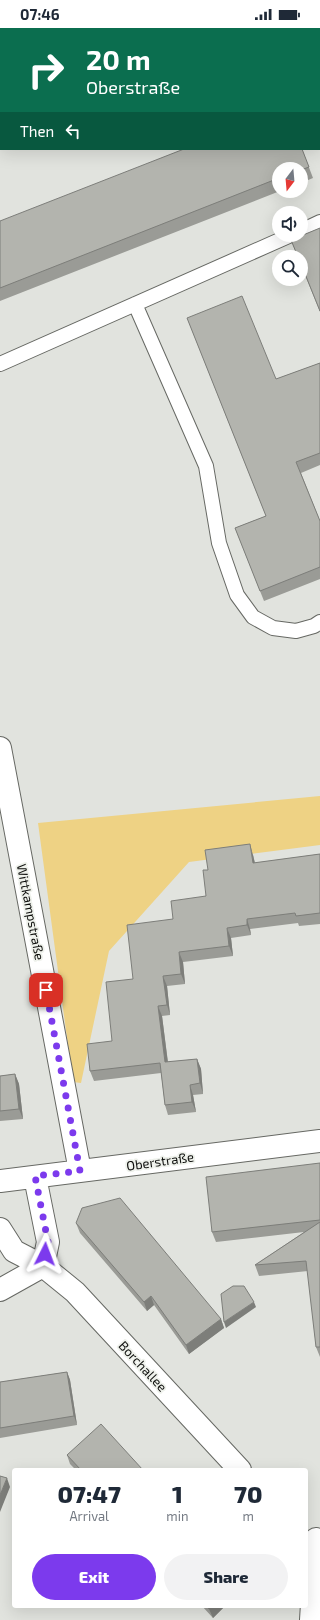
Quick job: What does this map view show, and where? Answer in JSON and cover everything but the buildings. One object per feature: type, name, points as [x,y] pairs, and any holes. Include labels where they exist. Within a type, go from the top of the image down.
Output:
[{"type":"street","name":"Wittkampstraße","points":[[0,748],[80,1171]]},
{"type":"street","name":"Oberstraße","points":[[0,1181],[320,1141]]},
{"type":"street","points":[[0,1290],[43,1266],[48,1242],[35,1176]]},
{"type":"street","name":"Borchallee","points":[[0,1229],[14,1251],[43,1266],[75,1292],[238,1468]]},
{"type":"street","points":[[311,1620],[314,1536]]},
{"type":"lane","points":[[308,228],[320,222]]},
{"type":"lane","points":[[0,364],[275,242]]},
{"type":"lane","points":[[135,304],[206,466],[219,543],[237,595],[253,617],[273,628],[296,631],[314,626],[320,622]]},
{"type":"shaded area","points":[[320,796],[320,845],[189,862],[109,951],[81,1083],[73,1082],[38,823]]},
{"type":"route","points":[[45,1254],[48,1242],[35,1176],[80,1171],[46,990]]}]
